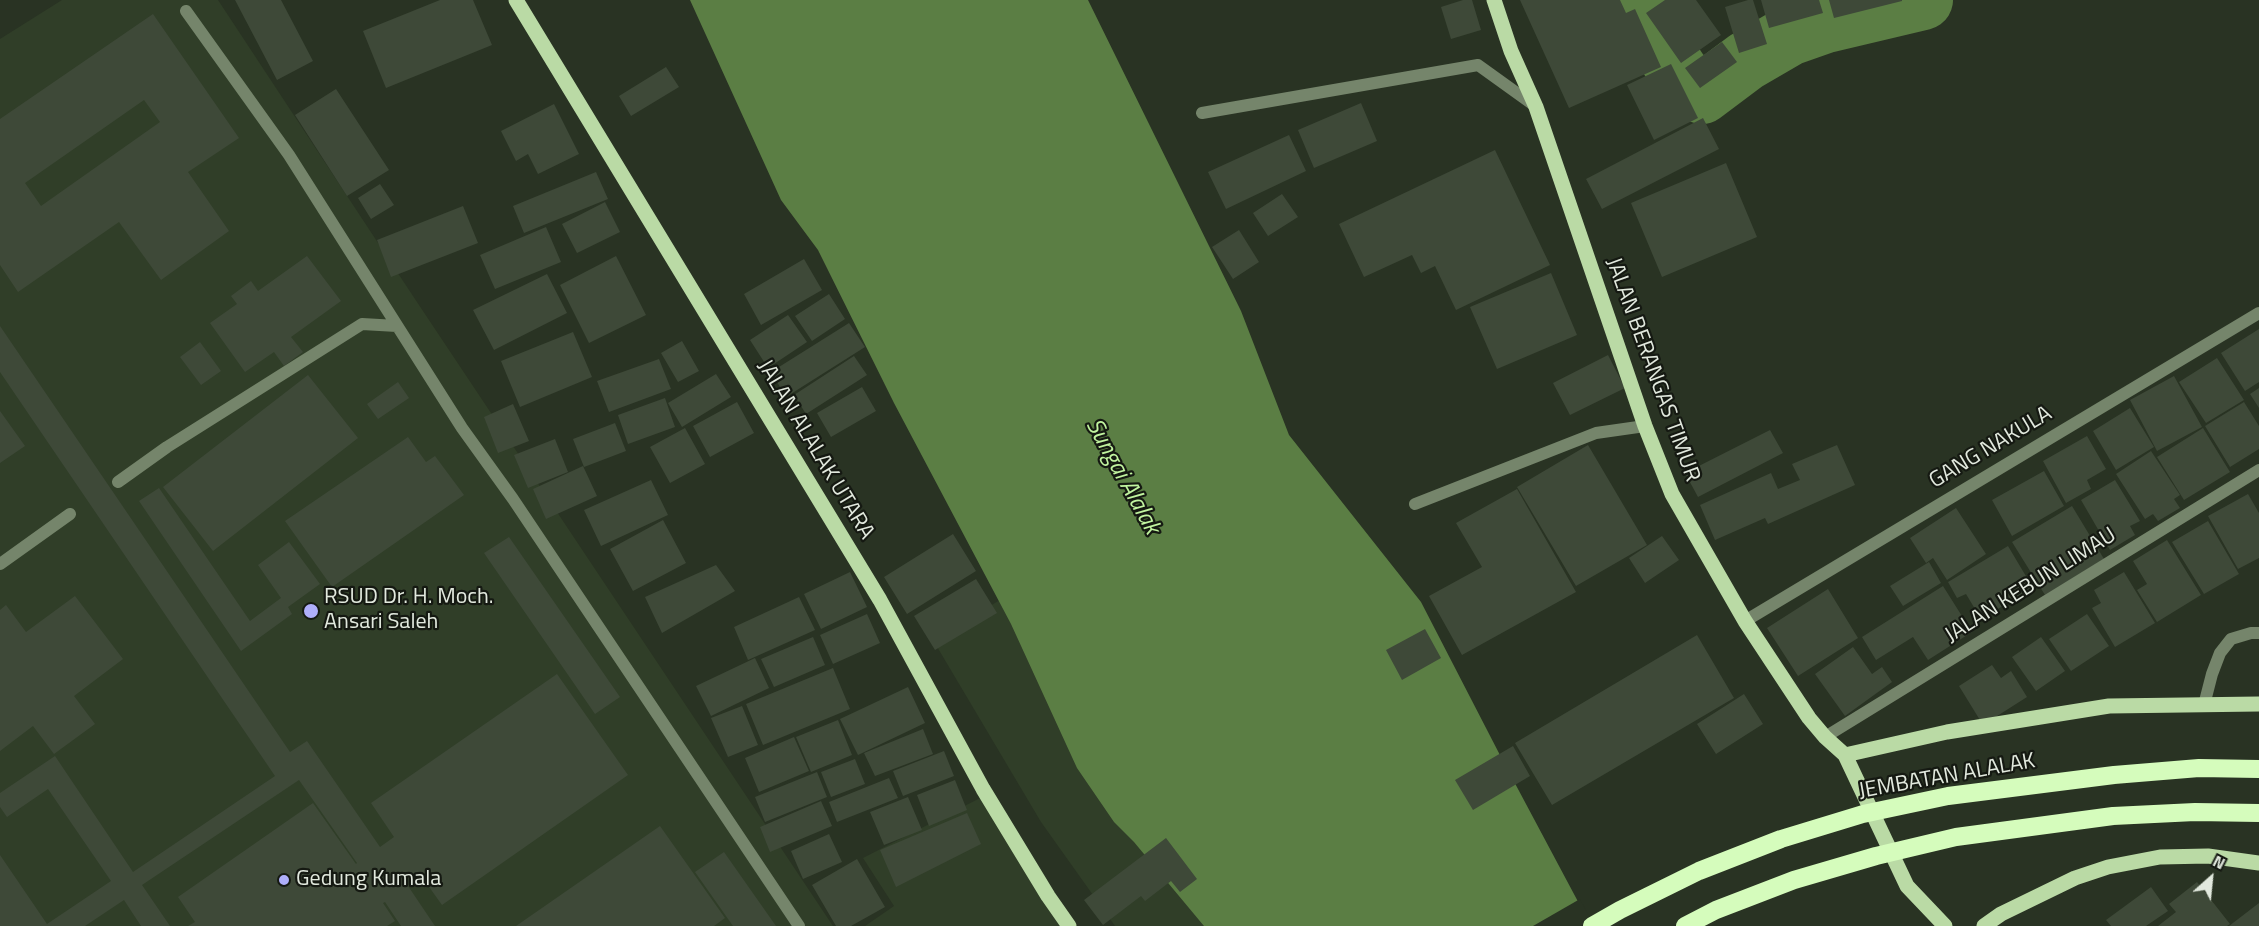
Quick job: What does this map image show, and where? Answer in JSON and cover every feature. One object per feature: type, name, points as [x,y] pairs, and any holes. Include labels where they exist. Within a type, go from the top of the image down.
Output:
[{"type":"highway","name":"JEMBATAN ALALAK","points":[[1592,926],[1699,871],[1781,839],[1863,814],[1948,796],[2114,775],[2199,768],[2259,769]]},
{"type":"highway","points":[[1685,926],[1716,910],[1794,880],[1876,856],[1956,837],[2113,816],[2195,812],[2259,813]]},
{"type":"main road","name":"JALAN ALALAK UTARA","points":[[516,0],[880,600],[983,789],[1048,896],[1069,926]]},
{"type":"main road","name":"JALAN BERANGAS TIMUR","points":[[1494,0],[1511,51],[1536,107],[1645,426],[1672,494],[1744,621],[1809,718],[1845,755]]},
{"type":"main road","points":[[1944,926],[1907,886],[1845,755],[1947,732],[2109,706],[2259,704]]},
{"type":"main road","points":[[1984,926],[2001,914],[2075,878],[2108,867],[2160,857],[2208,856],[2259,863]]},
{"type":"street","points":[[186,11],[289,155],[462,428],[513,499],[799,926]]},
{"type":"street","points":[[1202,113],[1478,65],[1536,107]]},
{"type":"street","name":"GANG NAKULA","points":[[1744,621],[2259,313]]},
{"type":"street","points":[[118,482],[167,447],[362,324],[397,326]]},
{"type":"street","points":[[1415,504],[1596,433],[1645,426]]},
{"type":"street","name":"JALAN KEBUN LIMAU","points":[[1825,737],[2259,470]]},
{"type":"street","points":[[0,564],[70,514]]},
{"type":"street","points":[[2204,705],[2220,653],[2231,639],[2259,633]]},
{"type":"shaded area","name":"RSUD Dr. H. Moch. Ansari Saleh","points":[[62,0],[218,0],[833,926],[0,926],[0,39]]},
{"type":"shaded area","points":[[1030,582],[1248,926],[1115,926],[1041,822],[933,640]]},
{"type":"shaded area","points":[[982,797],[1071,926],[865,926],[894,906],[863,858]]},
{"type":"water","name":"Sungai Alalak","points":[[690,0],[1088,0],[1241,311],[1289,435],[1421,602],[1591,926],[1204,926],[1134,842],[1114,822],[1077,768],[1011,624],[894,403],[818,250],[781,200]]},
{"type":"pier","points":[[1580,899],[1594,926],[1533,926]]},
{"type":"building","points":[[235,0],[281,0],[313,61],[277,80]]},
{"type":"building","points":[[440,0],[473,0],[492,45],[386,88],[363,31]]},
{"type":"building","points":[[1463,0],[1472,0],[1481,30],[1451,39],[1441,7]]},
{"type":"building","points":[[1520,0],[1620,0],[1626,13],[1635,9],[1661,67],[1569,108]]},
{"type":"building","points":[[1665,0],[1696,0],[1721,35],[1681,63],[1646,13]]},
{"type":"building","points":[[1753,0],[1767,44],[1739,53],[1725,7]]},
{"type":"building","points":[[1761,0],[1819,0],[1823,13],[1769,28]]},
{"type":"building","points":[[1829,0],[1902,0],[1902,1],[1834,18]]},
{"type":"building","points":[[153,14],[239,138],[188,172],[229,231],[161,280],[119,222],[18,292],[0,265],[0,119]],"holes":[[[144,100],[160,122],[41,206],[25,183]]]},
{"type":"building","points":[[1722,42],[1737,62],[1700,88],[1685,68]]},
{"type":"building","points":[[1671,64],[1698,118],[1654,140],[1627,85]]},
{"type":"building","points":[[666,67],[679,87],[631,116],[619,96]]},
{"type":"building","points":[[336,89],[389,170],[347,196],[295,115]]},
{"type":"building","points":[[1361,103],[1377,141],[1314,168],[1298,130]]},
{"type":"building","points":[[554,104],[579,154],[538,174],[528,154],[516,161],[501,131]]},
{"type":"building","points":[[1703,118],[1719,149],[1602,209],[1586,179]]},
{"type":"building","points":[[1289,135],[1306,171],[1226,209],[1208,172]]},
{"type":"building","points":[[1495,150],[1550,265],[1456,310],[1435,266],[1421,273],[1412,255],[1364,277],[1339,224]]},
{"type":"building","points":[[1726,163],[1757,237],[1662,277],[1631,203]]},
{"type":"building","points":[[596,172],[608,199],[524,233],[513,206]]},
{"type":"building","points":[[380,184],[394,205],[371,219],[358,198]]},
{"type":"building","points":[[1282,194],[1298,217],[1268,236],[1253,213]]},
{"type":"building","points":[[605,202],[620,232],[577,253],[562,224]]},
{"type":"building","points":[[463,206],[478,243],[391,277],[377,240]]},
{"type":"building","points":[[546,227],[561,262],[495,289],[480,255]]},
{"type":"building","points":[[1239,230],[1259,262],[1233,279],[1212,247]]},
{"type":"building","points":[[307,256],[341,301],[291,337],[303,352],[284,366],[274,352],[245,372],[210,323],[237,304],[231,296],[251,281],[258,291]]},
{"type":"building","points":[[616,256],[646,315],[589,343],[560,285]]},
{"type":"building","points":[[804,259],[822,290],[761,325],[744,294]]},
{"type":"building","points":[[1551,273],[1577,335],[1497,369],[1470,307]]},
{"type":"building","points":[[547,274],[567,313],[494,350],[473,310]]},
{"type":"building","points":[[829,294],[845,319],[812,341],[795,316]]},
{"type":"building","points":[[788,315],[807,342],[768,368],[750,340]]},
{"type":"building","points":[[849,323],[865,347],[786,397],[771,372]]},
{"type":"building","points":[[0,326],[290,752],[307,741],[380,847],[394,837],[371,803],[557,674],[628,775],[442,905],[422,877],[408,886],[435,926],[401,926],[385,902],[383,903],[395,921],[387,926],[188,926],[195,922],[178,897],[313,803],[357,863],[299,780],[142,885],[170,926],[141,926],[124,900],[85,926],[0,926],[0,855],[47,924],[111,881],[48,789],[7,817],[0,807],[0,793],[55,756],[133,872],[275,776],[0,372]]},
{"type":"building","points":[[2259,329],[2259,382],[2245,391],[2221,353]]},
{"type":"building","points":[[573,332],[592,377],[520,407],[501,361]]},
{"type":"building","points":[[682,341],[699,371],[678,382],[661,353]]},
{"type":"building","points":[[200,342],[221,371],[201,385],[180,357]]},
{"type":"building","points":[[1608,355],[1625,388],[1570,415],[1553,383]]},
{"type":"building","points":[[854,356],[867,375],[806,414],[794,395]]},
{"type":"building","points":[[2217,358],[2244,400],[2206,423],[2179,382]]},
{"type":"building","points":[[659,359],[671,389],[609,412],[597,381]]},
{"type":"building","points":[[716,374],[731,397],[682,427],[668,403]]},
{"type":"building","points":[[308,375],[358,438],[213,551],[163,487]]},
{"type":"building","points":[[2174,376],[2202,427],[2157,451],[2130,400]]},
{"type":"building","points":[[398,382],[409,398],[378,419],[367,404]]},
{"type":"building","points":[[862,387],[876,411],[831,437],[817,413]]},
{"type":"building","points":[[2259,388],[2259,408],[2250,394]]},
{"type":"building","points":[[665,398],[675,427],[628,444],[618,415]]},
{"type":"building","points":[[737,402],[754,433],[710,457],[693,426]]},
{"type":"building","points":[[2244,402],[2259,426],[2259,449],[2230,467],[2205,426]]},
{"type":"building","points":[[513,404],[529,441],[498,453],[484,417]]},
{"type":"building","points":[[2130,408],[2154,447],[2116,470],[2093,431]]},
{"type":"building","points":[[0,411],[25,446],[0,463]]},
{"type":"building","points":[[615,423],[626,451],[584,467],[573,439]]},
{"type":"building","points":[[685,428],[705,464],[670,483],[650,447]]},
{"type":"building","points":[[2203,428],[2230,472],[2184,500],[2157,457]]},
{"type":"building","points":[[1770,430],[1783,453],[1698,497],[1685,473]]},
{"type":"building","points":[[2087,436],[2106,469],[2087,480],[2091,489],[2066,503],[2043,461]]},
{"type":"building","points":[[408,437],[426,462],[435,456],[464,495],[332,587],[285,521]]},
{"type":"building","points":[[555,439],[568,472],[528,488],[514,455]]},
{"type":"building","points":[[1588,445],[1647,545],[1576,586],[1517,487]]},
{"type":"building","points":[[1837,445],[1855,485],[1768,524],[1765,518],[1715,540],[1700,505],[1771,473],[1778,489],[1800,480],[1792,464]]},
{"type":"building","points":[[2151,451],[2180,495],[2174,499],[2180,508],[2158,521],[2153,514],[2145,519],[2116,474]]},
{"type":"building","points":[[583,466],[597,496],[546,519],[533,489]]},
{"type":"building","points":[[2044,471],[2064,506],[2012,536],[1992,500]]},
{"type":"building","points":[[651,480],[668,515],[601,546],[584,510]]},
{"type":"building","points":[[2115,480],[2140,521],[2130,526],[2135,535],[2110,550],[2081,500]]},
{"type":"building","points":[[159,488],[250,621],[281,598],[258,565],[289,542],[320,584],[288,607],[292,614],[241,651],[139,501]]},
{"type":"building","points":[[1517,489],[1576,592],[1462,655],[1429,596],[1482,567],[1456,523]]},
{"type":"building","points":[[2248,494],[2259,513],[2259,558],[2238,569],[2208,516]]},
{"type":"building","points":[[2072,506],[2104,559],[2045,595],[2012,542]]},
{"type":"building","points":[[1956,508],[1986,554],[1947,580],[1933,558],[1926,563],[1910,538]]},
{"type":"building","points":[[663,520],[686,563],[633,591],[610,549]]},
{"type":"building","points":[[2208,521],[2239,574],[2204,594],[2172,542]]},
{"type":"building","points":[[953,534],[976,571],[907,614],[884,577]]},
{"type":"building","points":[[1662,536],[1679,560],[1645,583],[1629,558]]},
{"type":"building","points":[[509,537],[620,697],[595,714],[484,553]]},
{"type":"building","points":[[2167,540],[2201,595],[2157,622],[2137,590],[2147,584],[2133,561]]},
{"type":"building","points":[[2008,546],[2033,588],[1981,619],[1966,594],[1957,598],[1948,582]]},
{"type":"building","points":[[1929,562],[1941,583],[1903,606],[1890,586]]},
{"type":"building","points":[[716,565],[735,591],[662,633],[645,597]]},
{"type":"building","points":[[850,572],[867,607],[821,629],[804,594]]},
{"type":"building","points":[[2124,572],[2155,623],[2115,647],[2092,608],[2101,603],[2094,590]]},
{"type":"building","points":[[976,579],[997,613],[935,650],[914,616]]},
{"type":"building","points":[[1943,586],[1972,632],[1928,660],[1913,637],[1876,660],[1862,637]]},
{"type":"building","points":[[1828,589],[1858,638],[1798,676],[1767,628]]},
{"type":"building","points":[[75,596],[123,659],[74,696],[95,724],[54,754],[33,726],[0,751],[0,610],[6,605],[26,632]]},
{"type":"building","points":[[799,597],[815,630],[748,660],[734,627]]},
{"type":"building","points":[[867,614],[880,643],[833,664],[820,635]]},
{"type":"building","points":[[2087,614],[2109,646],[2071,671],[2049,639]]},
{"type":"building","points":[[1425,629],[1441,658],[1402,680],[1386,650]]},
{"type":"building","points":[[1697,635],[1734,698],[1552,805],[1515,743]]},
{"type":"building","points":[[813,637],[825,665],[774,687],[761,659]]},
{"type":"building","points":[[2041,637],[2065,671],[2036,691],[2012,657]]},
{"type":"building","points":[[1853,647],[1872,674],[1882,667],[1892,682],[1845,716],[1815,674]]},
{"type":"building","points":[[755,658],[769,688],[711,716],[696,686]]},
{"type":"building","points":[[1992,665],[2001,678],[2011,671],[2027,697],[1983,725],[1959,686]]},
{"type":"building","points":[[833,668],[850,709],[763,745],[746,704]]},
{"type":"building","points":[[908,687],[925,723],[858,755],[840,719]]},
{"type":"building","points":[[1744,694],[1763,724],[1716,754],[1697,724]]},
{"type":"building","points":[[742,706],[758,745],[728,757],[711,718]]},
{"type":"building","points":[[838,720],[852,755],[811,772],[796,737]]},
{"type":"building","points":[[923,729],[933,754],[875,776],[864,753]]},
{"type":"building","points":[[794,737],[809,771],[759,792],[745,758]]},
{"type":"building","points":[[1513,746],[1530,776],[1473,810],[1455,780]]},
{"type":"building","points":[[944,751],[954,776],[903,796],[893,771]]},
{"type":"building","points":[[855,759],[865,784],[831,797],[821,772]]},
{"type":"building","points":[[817,772],[827,797],[765,822],[755,797]]},
{"type":"building","points":[[889,778],[898,798],[837,822],[829,802]]},
{"type":"building","points":[[955,780],[967,810],[929,826],[917,795]]},
{"type":"building","points":[[908,797],[922,830],[884,845],[870,812]]},
{"type":"building","points":[[821,801],[832,826],[770,852],[760,827]]},
{"type":"building","points":[[967,813],[981,844],[896,887],[880,850]]},
{"type":"building","points":[[660,826],[725,918],[714,926],[516,926]]},
{"type":"building","points":[[829,834],[842,862],[803,879],[791,851]]},
{"type":"building","points":[[1166,838],[1197,879],[1180,892],[1171,881],[1145,901],[1141,896],[1103,925],[1084,900]]},
{"type":"building","points":[[724,852],[776,926],[733,926],[695,872]]},
{"type":"building","points":[[857,859],[885,907],[851,926],[836,926],[812,885]]},
{"type":"building","points":[[2197,882],[2230,924],[2227,926],[2158,926],[2176,912],[2169,904]]},
{"type":"building","points":[[2151,887],[2168,911],[2146,926],[2111,926],[2106,920]]},
{"type":"building","points":[[2259,903],[2259,926],[2229,926]]},
{"type":"waterway","points":[[1628,0],[1636,8],[1680,74],[1702,94],[1746,61],[1789,36],[1826,23],[1923,0]]},
{"type":"place","name":"RSUD Dr. H. Moch. Ansari Saleh","points":[[311,611]]},
{"type":"place","name":"Gedung Kumala","points":[[284,880]]}]
